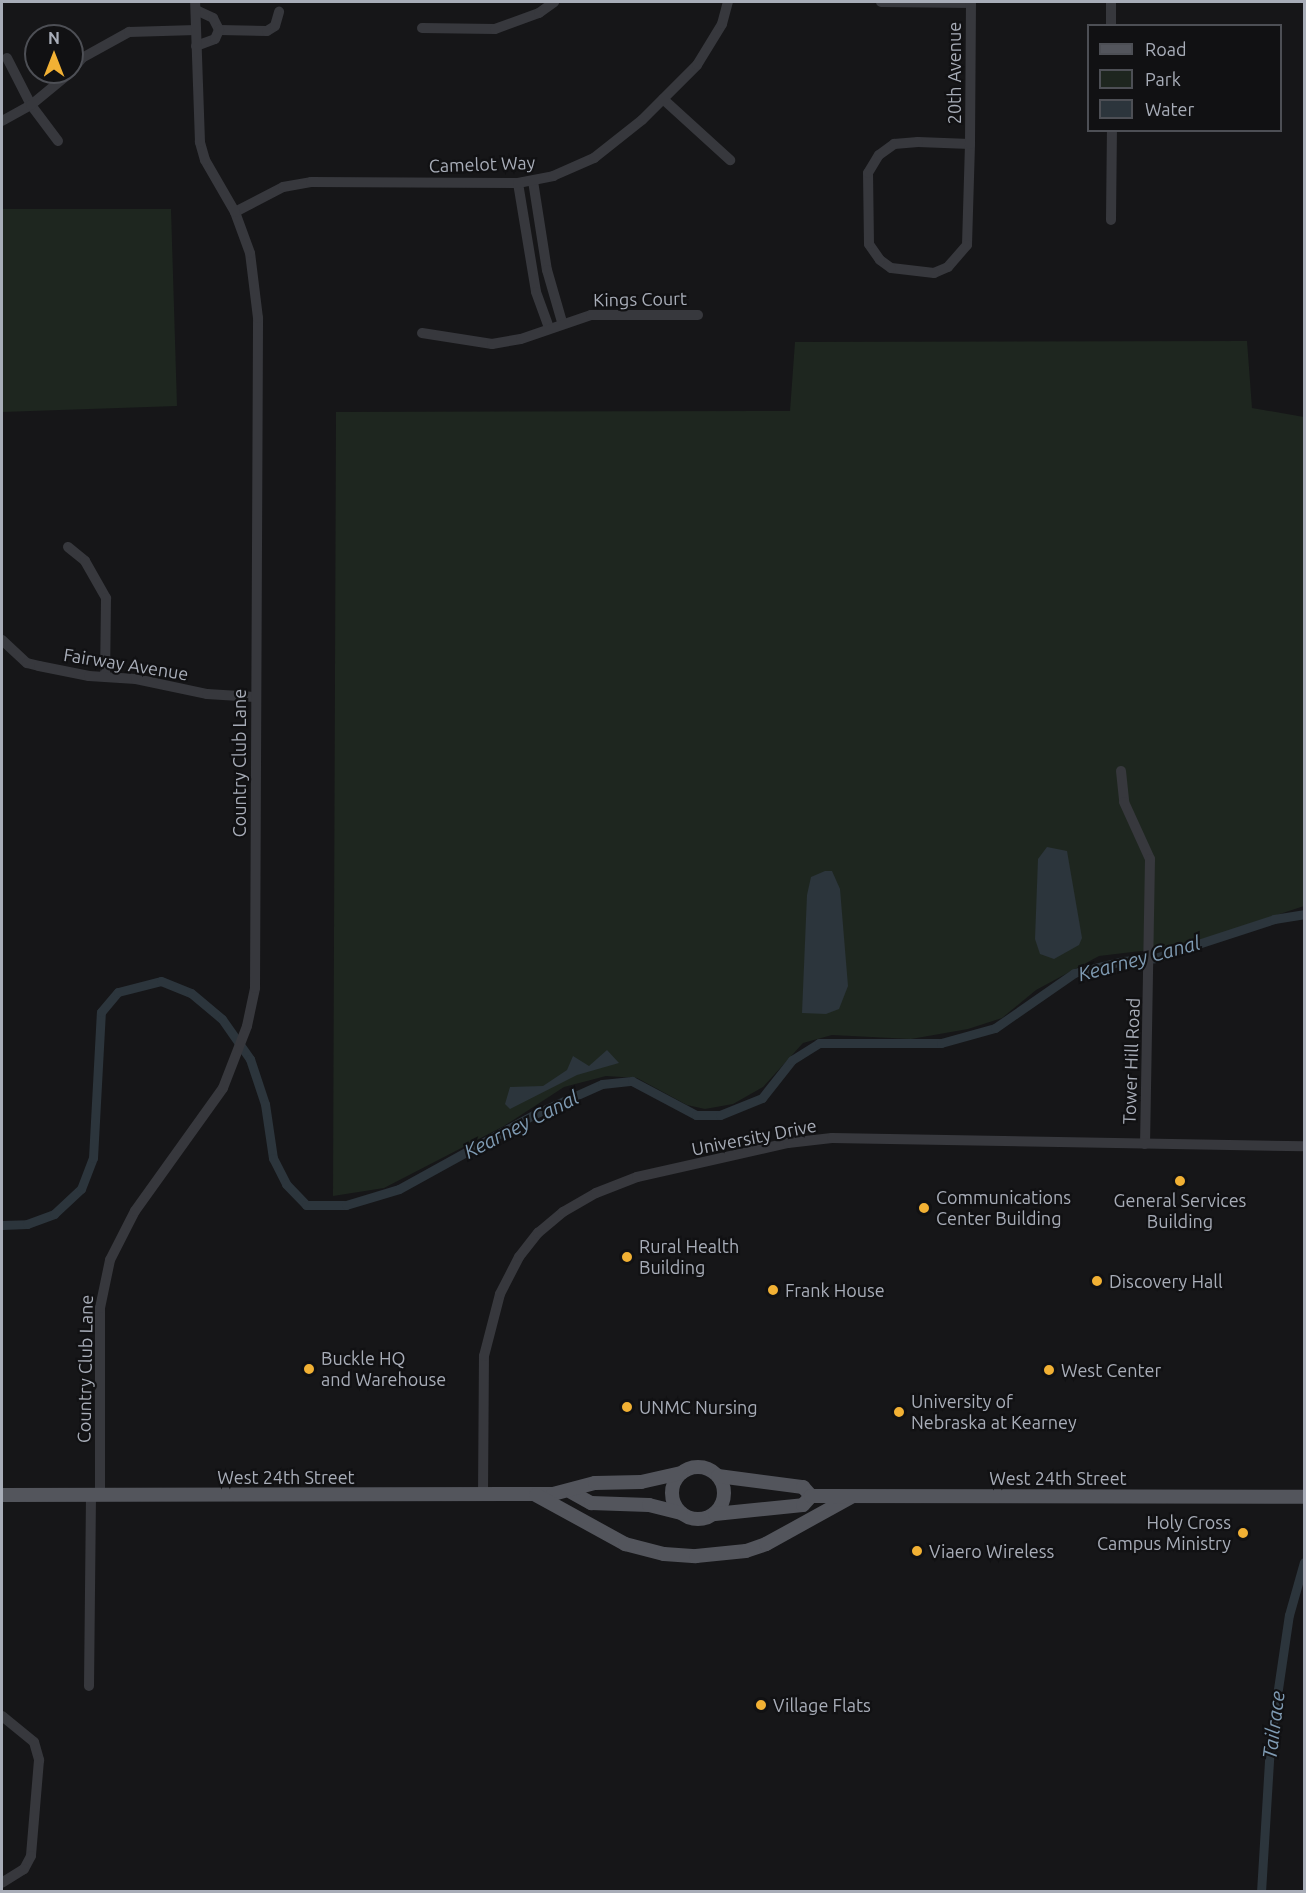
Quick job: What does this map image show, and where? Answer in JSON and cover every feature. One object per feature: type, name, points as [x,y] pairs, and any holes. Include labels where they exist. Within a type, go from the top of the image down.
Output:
[{"type":"main road","points":[[702,1467],[718,1476],[725,1493],[715,1514],[697,1518],[681,1513],[672,1493],[681,1473],[702,1467]]},
{"type":"main road","name":"West 24th Street","points":[[2,1495],[536,1495],[571,1492],[595,1483],[640,1482],[681,1473]]},
{"type":"main road","name":"West 24th Street","points":[[718,1476],[803,1487],[811,1496],[1305,1497]]},
{"type":"main road","name":"West 24th Street","points":[[571,1492],[591,1503],[649,1505],[681,1513]]},
{"type":"main road","points":[[536,1495],[625,1544],[664,1554],[696,1556],[746,1551],[766,1544],[852,1496]]},
{"type":"main road","name":"West 24th Street","points":[[715,1514],[803,1505],[811,1496]]},
{"type":"street","points":[[422,28],[495,29],[539,14],[554,2]]},
{"type":"street","name":"Camelot Way","points":[[235,212],[283,188],[311,182],[533,182],[594,158],[663,99],[697,65],[722,24],[728,2]]},
{"type":"street","points":[[881,2],[971,2]]},
{"type":"street","name":"20th Avenue","points":[[970,144],[894,144],[879,155],[868,173],[869,244],[880,260],[906,273],[934,273],[948,267],[967,245],[970,144],[971,2]]},
{"type":"street","points":[[1111,2],[1111,24]]},
{"type":"street","points":[[195,6],[213,18],[219,30]]},
{"type":"street","name":"Country Club Lane","points":[[89,1686],[100,1308],[110,1260],[135,1211],[223,1088],[234,1065],[247,1026],[255,988],[258,318],[250,253],[235,212],[204,160],[195,6]]},
{"type":"street","points":[[219,30],[267,31],[275,26],[279,12]]},
{"type":"street","points":[[84,57],[129,32],[196,30]]},
{"type":"street","points":[[196,46],[215,39],[219,30]]},
{"type":"street","points":[[7,58],[31,105],[57,141]]},
{"type":"street","points":[[2,121],[31,105],[56,84]]},
{"type":"street","points":[[663,99],[730,160]]},
{"type":"street","points":[[1111,220],[1112,132]]},
{"type":"street","points":[[533,182],[547,270],[562,322]]},
{"type":"street","points":[[518,183],[536,292],[549,327]]},
{"type":"street","name":"Kings Court","points":[[422,333],[492,344],[520,339],[562,322],[617,312],[698,315]]},
{"type":"street","points":[[68,547],[85,561],[106,598],[105,676]]},
{"type":"street","name":"Fairway Avenue","points":[[2,640],[27,663],[207,694],[255,697]]},
{"type":"street","name":"Tower Hill Road","points":[[1121,771],[1124,802],[1150,859],[1150,970],[1145,1143]]},
{"type":"street","name":"University Drive","points":[[483,1496],[484,1356],[500,1294],[538,1233],[563,1212],[596,1193],[637,1177],[788,1143],[832,1138],[1305,1146]]},
{"type":"street","points":[[2,1716],[34,1742],[39,1760],[39,1788],[32,1856],[24,1869],[2,1883]]},
{"type":"green space","points":[[2,209],[171,209],[177,406],[2,412]]},
{"type":"green space","points":[[1247,341],[1252,408],[1304,417],[1304,906],[1183,946],[1099,956],[1036,990],[1002,1018],[968,1029],[911,1039],[832,1035],[803,1043],[763,1087],[733,1104],[705,1109],[687,1105],[637,1078],[606,1076],[564,1087],[504,1126],[384,1188],[333,1196],[336,412],[790,411],[795,342]]},
{"type":"water","points":[[1047,847],[1067,851],[1082,938],[1079,945],[1054,959],[1040,954],[1035,939],[1038,859]]},
{"type":"water","points":[[825,871],[832,871],[840,889],[848,986],[839,1009],[826,1014],[802,1013],[807,895],[811,877]]},
{"type":"water","points":[[607,1050],[619,1063],[577,1075],[510,1109],[505,1104],[510,1087],[543,1086],[567,1070],[573,1056],[589,1066]]},
{"type":"waterway","name":"Kearney Canal","points":[[2,1225],[27,1224],[54,1214],[81,1189],[93,1158],[101,1012],[118,992],[161,981],[191,993],[222,1019],[250,1059],[265,1104],[273,1158],[286,1184],[306,1205],[346,1205],[399,1189],[535,1114],[602,1084],[632,1081],[696,1115],[720,1115],[762,1098],[792,1060],[819,1043],[941,1043],[995,1028],[1074,973],[1123,961],[1155,958],[1274,919],[1304,914]]},
{"type":"waterway","name":"Tailrace","points":[[1261,1892],[1270,1743],[1289,1615],[1304,1562]]},
{"type":"place","name":"General Services Building","points":[[1180,1181]]},
{"type":"place","name":"Communications Center Building","points":[[924,1208]]},
{"type":"place","name":"Rural Health Building","points":[[627,1257]]},
{"type":"place","name":"Discovery Hall","points":[[1097,1281]]},
{"type":"place","name":"Frank House","points":[[773,1290]]},
{"type":"place","name":"Buckle HQ and Warehouse","points":[[309,1369]]},
{"type":"place","name":"West Center","points":[[1049,1370]]},
{"type":"place","name":"UNMC Nursing","points":[[627,1407]]},
{"type":"place","name":"University of Nebraska at Kearney","points":[[899,1412]]},
{"type":"place","name":"Holy Cross Campus Ministry","points":[[1243,1533]]},
{"type":"place","name":"Viaero Wireless","points":[[917,1551]]},
{"type":"place","name":"Village Flats","points":[[761,1705]]}]
